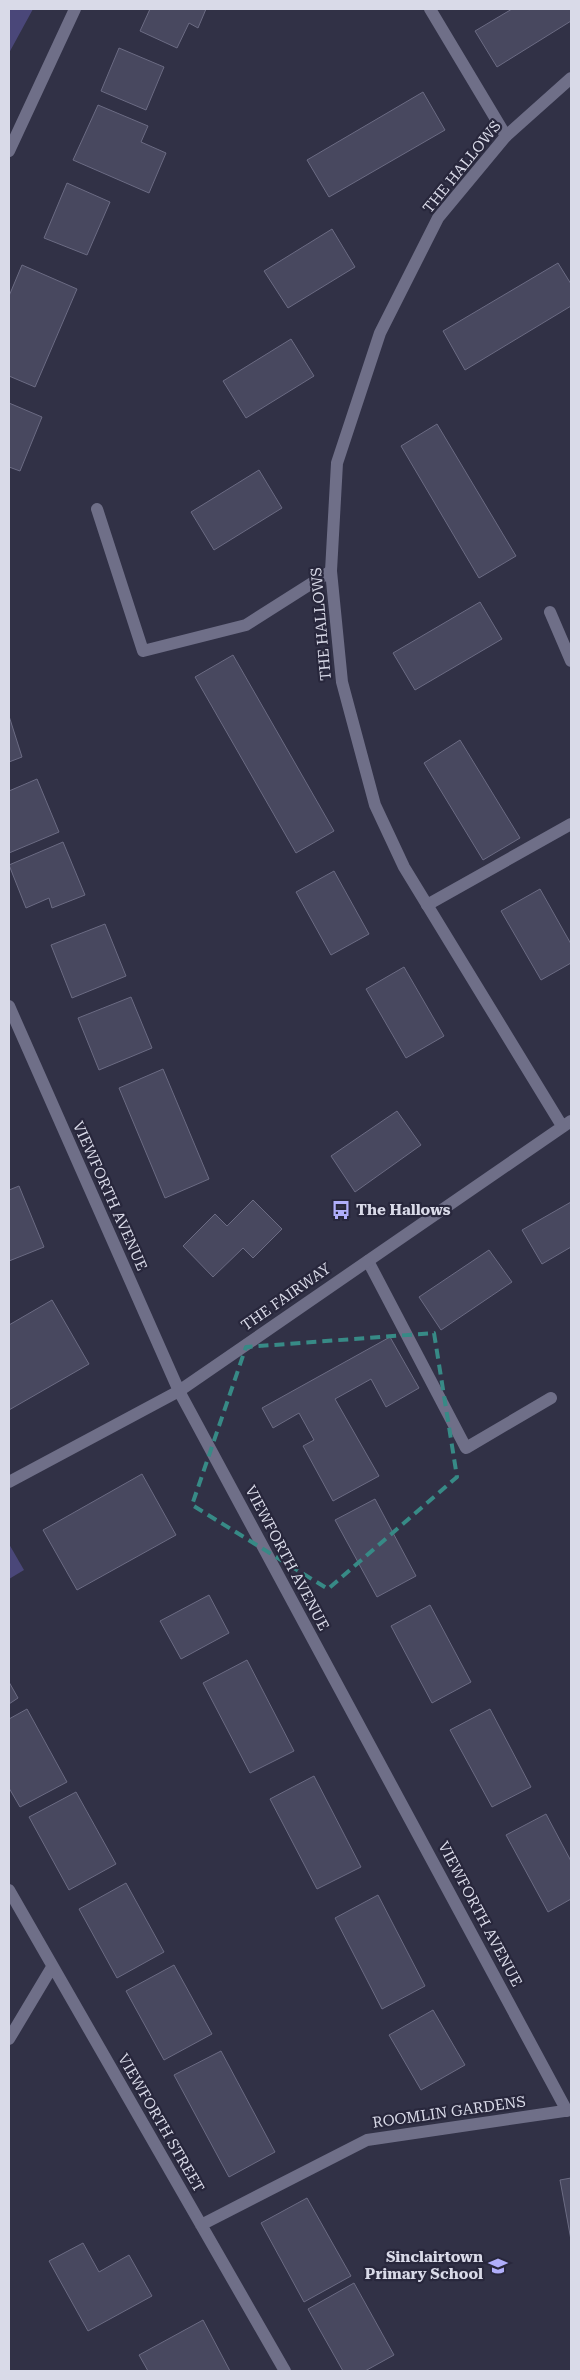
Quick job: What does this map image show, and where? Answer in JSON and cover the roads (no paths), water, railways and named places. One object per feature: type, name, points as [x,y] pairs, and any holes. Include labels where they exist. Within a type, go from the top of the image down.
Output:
[{"type":"street","points":[[9,151],[75,9]]},
{"type":"street","points":[[430,9],[506,136]]},
{"type":"street","name":"THE HALLOWS","points":[[567,1124],[404,867],[375,805],[342,682],[331,571],[337,463],[380,332],[438,218],[506,136],[571,78]]},
{"type":"street","points":[[97,509],[143,651],[246,625],[331,571]]},
{"type":"street","points":[[550,612],[571,661]]},
{"type":"street","points":[[427,905],[571,824]]},
{"type":"street","name":"VIEWFORTH AVENUE","points":[[9,1006],[178,1391],[569,2110]]},
{"type":"street","name":"THE FAIRWAY","points":[[9,1482],[178,1391],[567,1124]]},
{"type":"street","points":[[368,1261],[466,1448],[551,1398]]},
{"type":"street","name":"VIEWFORTH STREET","points":[[9,1890],[285,2371]]},
{"type":"street","points":[[9,2039],[52,1967]]},
{"type":"street","name":"ROOMLIN GARDENS","points":[[201,2225],[367,2140],[569,2110]]},
{"type":"place","name":"The Hallows","points":[[341,1210]]},
{"type":"place","name":"Sinclairtown Primary School","points":[[498,2266]]}]
